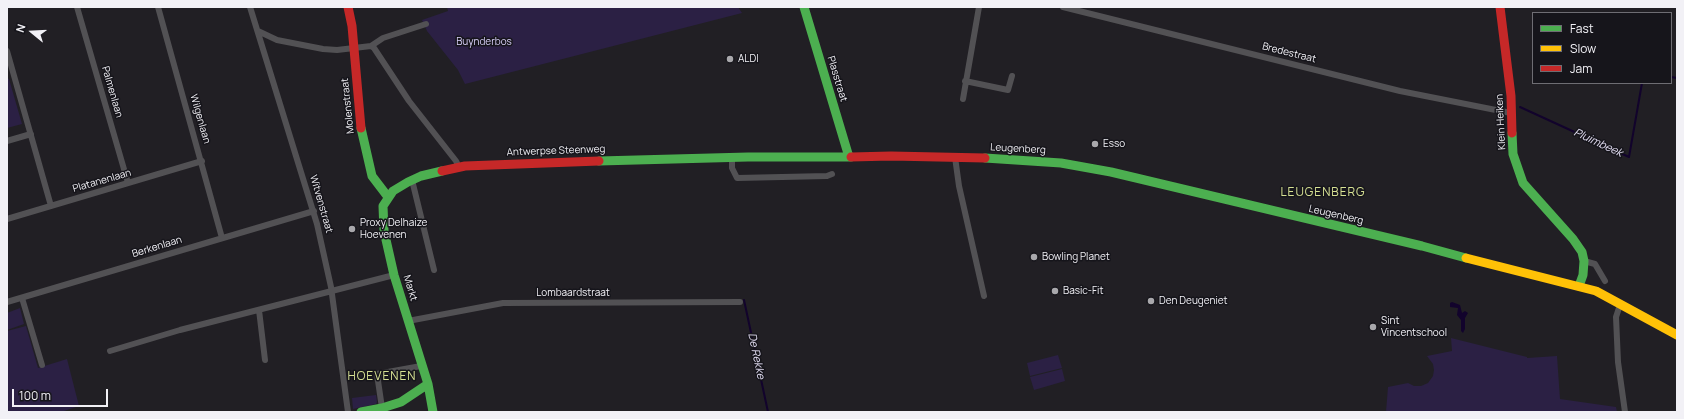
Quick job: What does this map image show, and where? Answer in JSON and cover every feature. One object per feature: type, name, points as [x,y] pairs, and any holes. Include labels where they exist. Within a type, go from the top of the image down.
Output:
[{"type":"main road","name":"Molenstraat","points":[[348,7],[352,26],[361,133],[372,176],[388,197]]},
{"type":"main road","name":"Plasstraat","points":[[804,7],[849,157]]},
{"type":"main road","name":"Klein Heiken","points":[[1500,7],[1511,96],[1513,154],[1523,183],[1574,239],[1582,252],[1584,261]]},
{"type":"main road","name":"Leugenberg","points":[[849,157],[899,156],[1007,159],[1048,162],[1111,172],[1422,246],[1506,269],[1579,286],[1596,291],[1677,336]]},
{"type":"main road","name":"Antwerpse Steenweg","points":[[388,197],[393,191],[412,180],[459,167],[518,162],[849,157]]},
{"type":"main road","name":"Markt","points":[[388,197],[383,206],[382,220],[394,275],[421,366],[428,384],[433,412]]},
{"type":"main road","points":[[1579,286],[1583,275],[1584,261]]},
{"type":"main road","points":[[361,412],[382,408],[401,402],[428,384]]},
{"type":"street","name":"Palmenlaan","points":[[76,7],[128,183]]},
{"type":"street","name":"Wilgenlaan","points":[[158,7],[202,161],[222,238]]},
{"type":"street","name":"Witvenstraat","points":[[250,7],[314,211],[322,244],[331,292],[348,412]]},
{"type":"street","points":[[963,98],[979,7]]},
{"type":"street","name":"Bredestraat","points":[[1063,7],[1400,91],[1512,113]]},
{"type":"street","points":[[258,31],[277,40],[337,50],[371,46],[383,38],[426,24]]},
{"type":"street","points":[[371,46],[374,48],[409,101],[456,160],[459,167]]},
{"type":"street","points":[[7,51],[9,66],[31,134],[51,206]]},
{"type":"street","points":[[965,81],[1008,90],[1012,76]]},
{"type":"street","points":[[7,141],[31,134]]},
{"type":"street","points":[[954,157],[959,186],[984,296]]},
{"type":"street","points":[[732,158],[732,168],[737,178],[827,176],[832,174]]},
{"type":"street","name":"Platanenlaan","points":[[7,219],[202,161]]},
{"type":"street","points":[[412,180],[434,270]]},
{"type":"street","name":"Berkenlaan","points":[[7,302],[314,211]]},
{"type":"street","points":[[1584,261],[1595,264],[1605,281]]},
{"type":"street","points":[[110,351],[180,330],[394,275]]},
{"type":"street","points":[[22,298],[42,365]]},
{"type":"street","name":"Lombaardstraat","points":[[408,321],[503,303],[740,302]]},
{"type":"street","points":[[1620,305],[1616,317],[1618,362],[1625,412]]},
{"type":"street","points":[[259,310],[265,360]]},
{"type":"street","points":[[382,408],[377,374],[421,366]]},
{"type":"green space","name":"Buynderbos","points":[[447,7],[738,7],[742,13],[465,84],[458,70],[427,31],[422,20],[448,11]]},
{"type":"green space","points":[[7,78],[9,79],[22,124],[7,128]]},
{"type":"green space","points":[[20,308],[24,324],[7,330],[7,313]]},
{"type":"green space","points":[[26,326],[38,368],[67,359],[79,406],[61,412],[7,412],[7,331]]},
{"type":"green space","points":[[1451,338],[1527,358],[1557,356],[1560,399],[1616,407],[1617,412],[1386,412],[1388,387],[1408,383],[1414,386],[1421,386],[1428,383],[1433,376],[1434,370],[1433,364],[1427,356],[1452,351]]},
{"type":"green space","points":[[1058,355],[1062,368],[1030,376],[1027,363]]},
{"type":"green space","points":[[1062,369],[1065,381],[1034,390],[1030,377]]},
{"type":"green space","points":[[376,395],[376,404],[353,409],[352,398]]},
{"type":"shaded area","points":[[1452,302],[1460,305],[1462,313],[1465,311],[1468,313],[1465,318],[1465,329],[1463,333],[1461,331],[1461,320],[1457,315],[1458,308],[1450,307],[1450,303]]},
{"type":"waterway","name":"Pluimbeek","points":[[1672,77],[1677,78]]},
{"type":"waterway","name":"Pluimbeek","points":[[1520,107],[1629,157],[1642,84]]},
{"type":"waterway","name":"De Rekke","points":[[744,300],[768,412]]},
{"type":"traffic: fast","points":[[804,7],[849,157]]},
{"type":"traffic: fast","points":[[361,128],[372,176],[388,197]]},
{"type":"traffic: fast","points":[[1512,133],[1513,154],[1523,183],[1573,239],[1582,252],[1584,261],[1583,275],[1579,286]]},
{"type":"traffic: fast","points":[[599,161],[748,157],[851,157]]},
{"type":"traffic: fast","points":[[985,158],[1061,163],[1111,172],[1422,246],[1466,258]]},
{"type":"traffic: fast","points":[[433,412],[428,384],[394,275],[384,231],[383,206],[393,191],[408,182],[421,176],[442,171]]},
{"type":"traffic: fast","points":[[361,412],[382,408],[401,402],[428,384]]},
{"type":"traffic: slow","points":[[1466,258],[1596,291],[1677,335]]},
{"type":"traffic: jam","points":[[348,7],[352,26],[361,128]]},
{"type":"traffic: jam","points":[[1500,7],[1511,96],[1512,133]]},
{"type":"traffic: jam","points":[[851,157],[891,156],[985,158]]},
{"type":"traffic: jam","points":[[442,171],[465,166],[599,161]]},
{"type":"place","name":"ALDI","points":[[730,59]]},
{"type":"place","name":"Esso","points":[[1095,144]]},
{"type":"place","name":"Proxy Delhaize Hoevenen","points":[[352,229]]},
{"type":"place","name":"Bowling Planet","points":[[1034,257]]},
{"type":"place","name":"Basic-Fit","points":[[1055,291]]},
{"type":"place","name":"Den Deugeniet","points":[[1151,301]]},
{"type":"place","name":"Sint Vincentschool","points":[[1373,327]]},
{"type":"district","name":"LEUGENBERG","points":[[1323,193]]},
{"type":"district","name":"HOEVENEN","points":[[382,377]]}]
